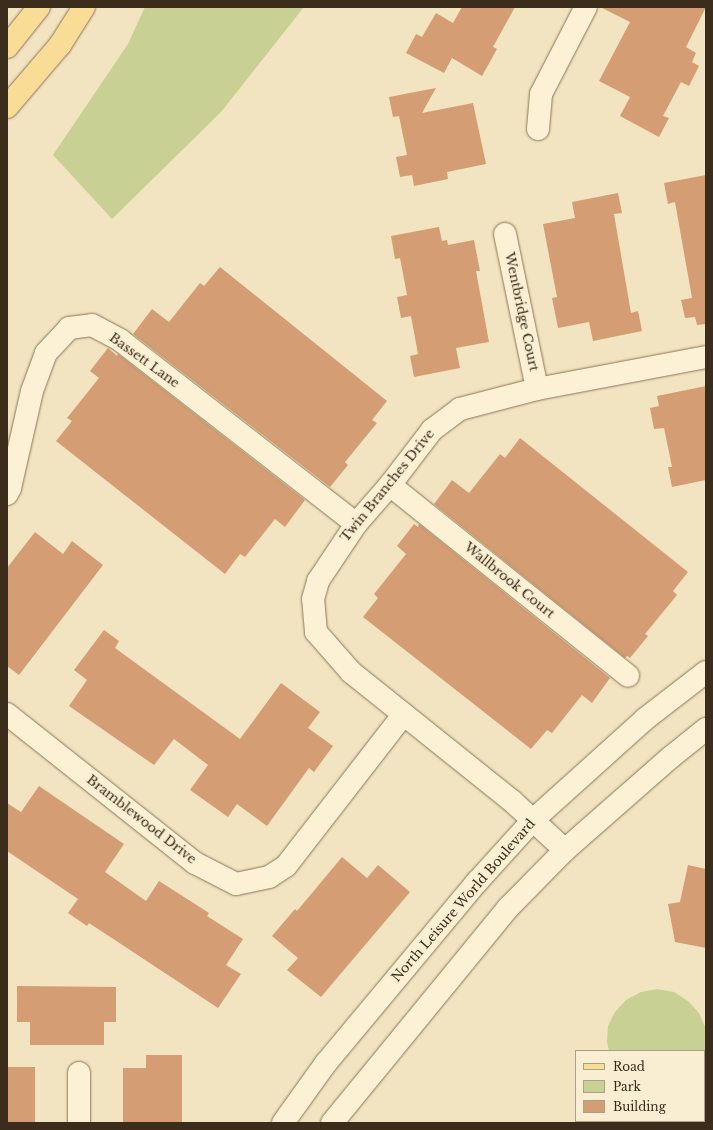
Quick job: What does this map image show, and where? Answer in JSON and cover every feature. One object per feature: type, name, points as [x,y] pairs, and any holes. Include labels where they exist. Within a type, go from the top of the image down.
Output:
[{"type":"main road","points":[[7,47],[40,7]]},
{"type":"main road","points":[[7,107],[60,45],[84,7]]},
{"type":"street","points":[[538,129],[541,94],[586,7]]},
{"type":"street","name":"Wentbridge Court","points":[[505,234],[537,389]]},
{"type":"street","name":"Bassett Lane","points":[[7,494],[10,488],[32,390],[46,353],[69,328],[92,325],[120,340],[356,524]]},
{"type":"street","name":"Twin Branches Drive","points":[[565,850],[533,820],[351,672],[316,632],[313,599],[318,581],[356,524],[390,485],[432,430],[460,409],[537,389],[706,356]]},
{"type":"street","name":"Wallbrook Court","points":[[390,485],[628,676]]},
{"type":"street","name":"North Leisure World Boulevard","points":[[283,1123],[326,1063],[477,882],[533,820],[645,719],[706,672]]},
{"type":"street","name":"Bramblewood Drive","points":[[7,714],[195,863],[236,884],[269,877],[286,866],[404,714]]},
{"type":"street","points":[[332,1123],[508,908],[565,850],[671,757],[706,729]]},
{"type":"street","points":[[78,1073],[79,1123]]},
{"type":"green space","points":[[145,7],[304,7],[221,112],[112,219],[53,155],[128,44]]},
{"type":"green space","points":[[657,989],[674,992],[688,1001],[699,1013],[706,1029],[705,1050],[609,1050],[607,1042],[608,1026],[615,1012],[626,1000],[641,992]]},
{"type":"building","points":[[462,7],[515,7],[493,47],[497,49],[482,76],[452,58],[444,73],[406,53],[416,34],[422,37],[436,13],[453,23]]},
{"type":"building","points":[[600,7],[706,7],[686,47],[696,53],[692,62],[699,66],[689,86],[681,82],[663,116],[669,118],[659,137],[620,116],[630,97],[599,81],[630,22]]},
{"type":"building","points":[[436,88],[422,113],[473,103],[486,164],[447,172],[448,179],[414,186],[412,175],[400,177],[396,157],[407,155],[399,116],[393,117],[389,97]]},
{"type":"building","points":[[706,175],[706,324],[697,325],[695,317],[685,318],[681,300],[692,298],[675,202],[668,204],[664,183]]},
{"type":"building","points":[[618,193],[622,213],[614,214],[631,313],[638,311],[642,331],[593,341],[589,322],[558,328],[552,298],[557,297],[543,224],[575,218],[572,202]]},
{"type":"building","points":[[439,227],[442,241],[447,240],[448,245],[474,240],[480,271],[476,271],[489,342],[456,348],[460,368],[414,377],[410,356],[418,354],[411,316],[401,318],[397,297],[407,295],[400,258],[395,259],[391,236]]},
{"type":"building","points":[[220,267],[387,401],[372,420],[377,423],[345,462],[348,465],[330,487],[133,334],[152,309],[169,322],[200,283],[204,286]]},
{"type":"building","points":[[108,348],[117,356],[118,354],[305,500],[285,527],[275,519],[245,557],[240,554],[225,574],[56,441],[72,421],[67,418],[99,378],[90,371]]},
{"type":"building","points":[[706,386],[706,480],[672,487],[668,467],[672,467],[664,428],[654,429],[650,408],[659,406],[657,396]]},
{"type":"building","points":[[520,438],[688,572],[673,591],[677,595],[645,634],[648,636],[630,658],[627,656],[625,658],[434,504],[452,480],[469,493],[500,454],[505,458]]},
{"type":"building","points":[[414,524],[418,527],[419,524],[610,678],[592,703],[582,695],[552,733],[547,730],[531,749],[363,617],[378,598],[374,594],[406,554],[397,546]]},
{"type":"building","points":[[35,532],[63,554],[72,541],[103,565],[19,675],[7,666],[7,568]]},
{"type":"building","points":[[104,630],[119,641],[115,648],[240,739],[281,683],[320,712],[308,728],[333,746],[314,772],[309,768],[267,826],[237,804],[228,817],[190,790],[208,765],[174,739],[154,765],[69,706],[87,680],[74,670]]},
{"type":"building","points":[[39,786],[124,844],[105,872],[146,901],[159,881],[209,913],[207,916],[243,939],[226,965],[241,974],[218,1008],[89,923],[87,926],[68,913],[78,899],[7,851],[7,803],[21,812]]},
{"type":"building","points":[[342,857],[367,878],[378,865],[410,892],[321,997],[287,970],[298,958],[272,936],[295,909],[297,911]]},
{"type":"building","points":[[688,865],[706,869],[706,948],[675,942],[668,904],[680,902]]},
{"type":"building","points":[[17,986],[116,987],[116,1022],[104,1022],[104,1045],[30,1045],[30,1022],[17,1022]]},
{"type":"building","points":[[146,1055],[182,1055],[182,1123],[123,1123],[123,1068],[146,1068]]},
{"type":"building","points":[[7,1067],[35,1067],[35,1123],[7,1123]]}]
